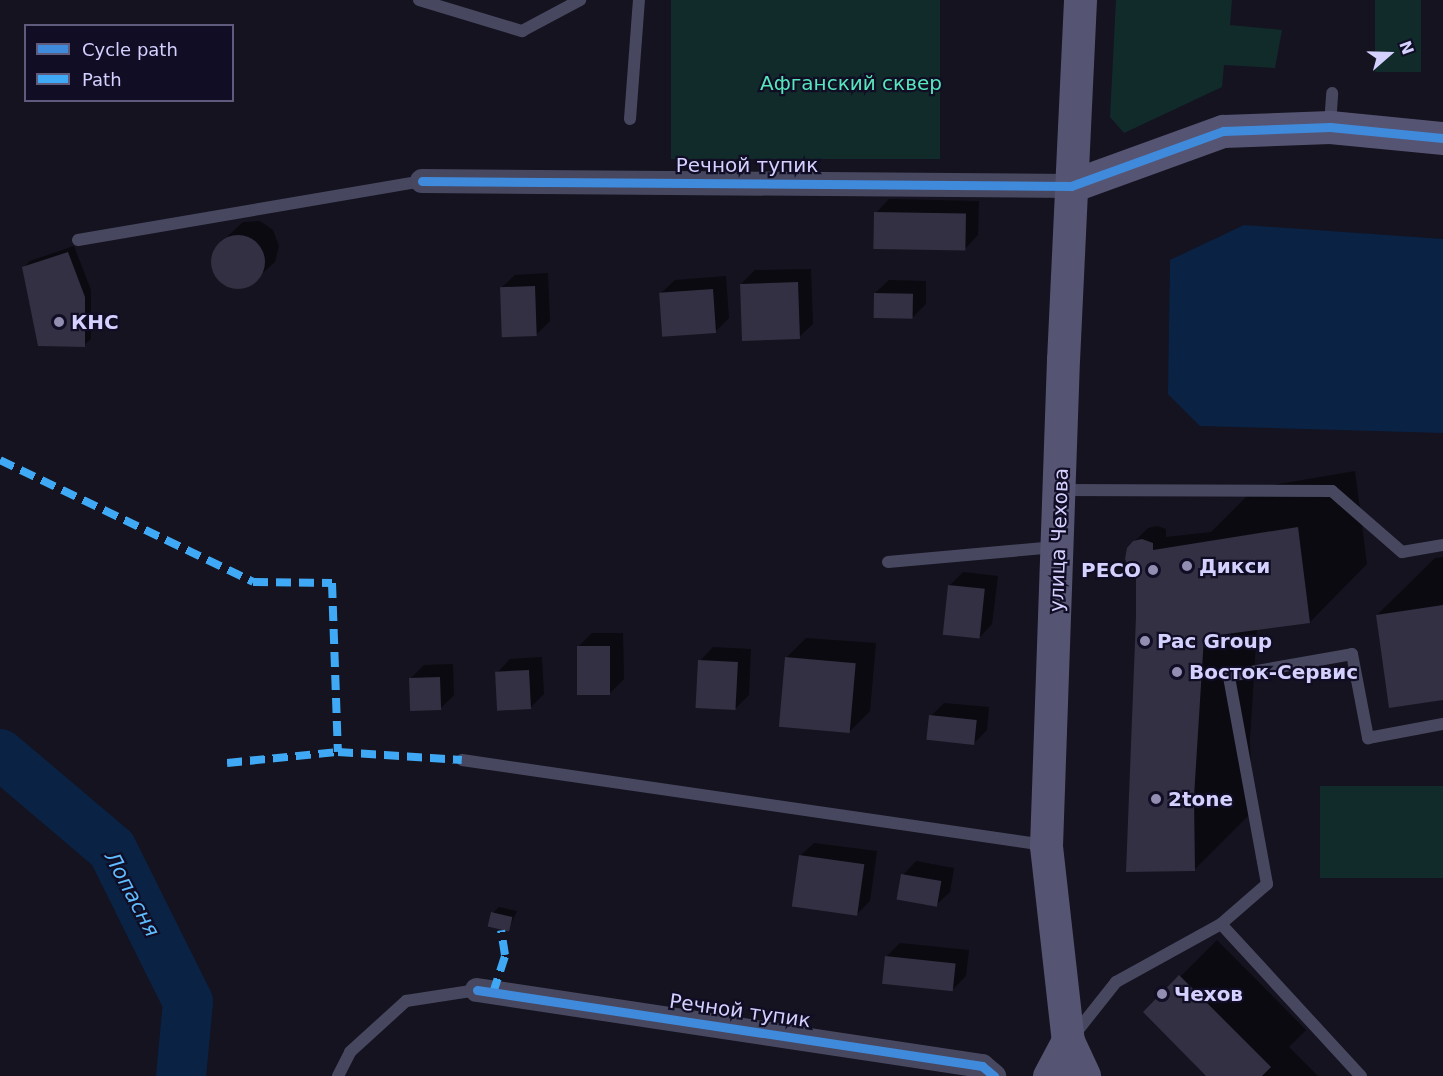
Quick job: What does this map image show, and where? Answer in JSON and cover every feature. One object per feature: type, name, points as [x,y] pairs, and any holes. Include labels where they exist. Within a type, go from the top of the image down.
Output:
[{"type":"main road","name":"улица Чехова","points":[[1080,0],[1046,846],[1068,1041],[1084,1076]]},
{"type":"main road","points":[[1071,186],[1223,131],[1330,127],[1443,138]]},
{"type":"main road","points":[[1049,1076],[1068,1041]]},
{"type":"street","name":"Речной тупик","points":[[422,181],[1071,186]]},
{"type":"street","name":"Речной тупик","points":[[477,990],[982,1066],[994,1076]]},
{"type":"lane","points":[[418,0],[522,31],[580,0]]},
{"type":"lane","points":[[630,119],[639,0]]},
{"type":"lane","points":[[1330,127],[1332,93]]},
{"type":"lane","points":[[78,240],[422,181]]},
{"type":"lane","points":[[1060,490],[1332,491],[1402,552],[1443,545]]},
{"type":"lane","points":[[888,562],[1059,546]]},
{"type":"lane","points":[[1068,1041],[1116,982],[1221,924],[1267,884],[1228,676],[1352,654],[1368,738],[1443,724]]},
{"type":"lane","points":[[462,760],[1046,846]]},
{"type":"lane","points":[[1221,924],[1361,1076]]},
{"type":"lane","points":[[338,1076],[350,1052],[406,1001],[477,990]]},
{"type":"green space","name":"Афганский сквер","points":[[671,0],[940,0],[940,159],[671,159]]},
{"type":"green space","points":[[1116,0],[1232,0],[1230,25],[1282,30],[1275,68],[1224,65],[1222,87],[1124,133],[1110,117]]},
{"type":"green space","points":[[1375,0],[1421,0],[1421,72],[1375,72]]},
{"type":"green space","points":[[1320,786],[1443,786],[1443,878],[1320,878]]},
{"type":"water","points":[[1244,225],[1443,239],[1443,433],[1200,426],[1168,394],[1170,260]]},
{"type":"building","points":[[874,212],[966,214],[965,251],[873,249]]},
{"type":"building","points":[[233,235],[243,235],[253,239],[261,247],[265,262],[261,277],[253,285],[243,289],[233,289],[223,285],[215,277],[211,267],[211,257],[215,247],[223,239]]},
{"type":"building","name":"КНС","points":[[68,252],[85,297],[85,347],[38,346],[22,267]]},
{"type":"building","points":[[798,282],[800,339],[742,341],[740,284]]},
{"type":"building","points":[[535,286],[537,336],[502,337],[500,287]]},
{"type":"building","points":[[713,289],[716,333],[662,337],[659,293]]},
{"type":"building","points":[[874,293],[913,294],[913,319],[874,318]]},
{"type":"building","points":[[1298,527],[1310,623],[1204,637],[1194,797],[1195,871],[1126,872],[1136,616],[1136,574],[1129,570],[1125,559],[1127,548],[1133,541],[1142,539],[1153,543],[1153,550]]},
{"type":"building","points":[[948,585],[985,589],[980,639],[943,635]]},
{"type":"building","points":[[1443,605],[1443,700],[1389,708],[1376,615]]},
{"type":"building","points":[[577,646],[610,646],[610,695],[577,695]]},
{"type":"building","points":[[785,657],[856,663],[850,733],[779,727]]},
{"type":"building","points":[[698,660],[738,662],[735,710],[695,708]]},
{"type":"building","points":[[529,670],[531,709],[497,711],[495,672]]},
{"type":"building","points":[[440,677],[441,710],[410,711],[409,678]]},
{"type":"building","points":[[929,715],[977,720],[974,745],[926,740]]},
{"type":"building","points":[[799,855],[864,864],[857,916],[792,906]]},
{"type":"building","points":[[901,874],[941,881],[937,907],[896,900]]},
{"type":"building","points":[[491,912],[512,917],[509,932],[488,927]]},
{"type":"building","points":[[885,956],[956,963],[953,991],[882,984]]},
{"type":"building","points":[[1179,975],[1271,1067],[1262,1076],[1206,1076],[1143,1012]]},
{"type":"waterway","name":"Лопасня","points":[[0,754],[112,849],[188,1002],[181,1076]]},
{"type":"marked path","points":[[0,460],[253,582],[332,583],[338,752],[462,760]]},
{"type":"marked path","points":[[227,763],[338,752]]},
{"type":"marked path","points":[[493,993],[505,955],[501,930]]},
{"type":"cycle path","points":[[422,181],[1071,186],[1223,131],[1330,127],[1443,138]]},
{"type":"cycle path","points":[[477,990],[982,1066],[994,1076]]},
{"type":"place","name":"КНС","points":[[59,322]]},
{"type":"place","name":"Дикси","points":[[1187,566]]},
{"type":"place","name":"РЕСО","points":[[1153,570]]},
{"type":"place","name":"Pac Group","points":[[1145,641]]},
{"type":"place","name":"Восток-Сервис","points":[[1177,672]]},
{"type":"place","name":"2tone","points":[[1156,799]]},
{"type":"place","name":"Чехов","points":[[1162,994]]}]
